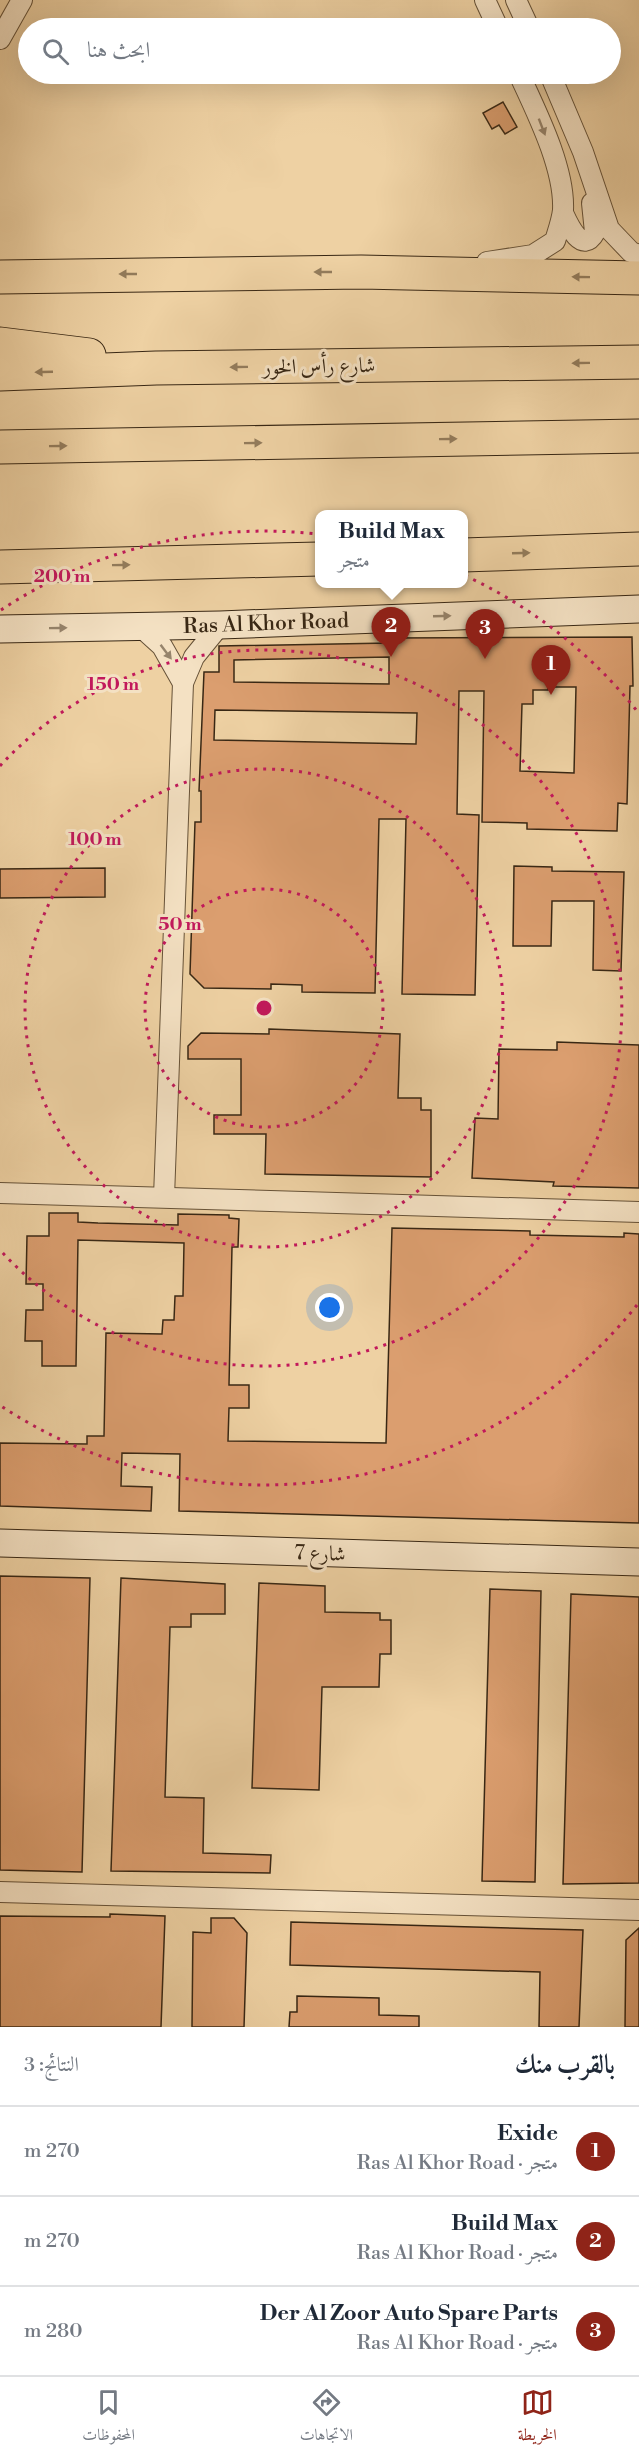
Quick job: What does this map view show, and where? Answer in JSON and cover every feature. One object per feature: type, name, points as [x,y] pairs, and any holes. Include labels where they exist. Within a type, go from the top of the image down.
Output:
[{"type":"highway","points":[[0,277],[361,272],[639,278]]},
{"type":"highway","points":[[0,344],[105,357],[156,368]]},
{"type":"highway","name":"شارع رأس الخور","points":[[0,374],[156,368],[639,362]]},
{"type":"highway","points":[[0,447],[639,436]]},
{"type":"highway","points":[[468,555],[639,549]]},
{"type":"highway","points":[[0,567],[315,559]]},
{"type":"street","points":[[0,39],[22,0]]},
{"type":"street","points":[[485,0],[493,18]]},
{"type":"street","points":[[516,0],[524,18]]},
{"type":"street","points":[[523,84],[553,161],[561,190],[563,213],[574,236],[584,241],[593,237],[595,227],[592,201],[593,182]]},
{"type":"street","points":[[554,84],[609,229],[631,252],[639,255]]},
{"type":"street","points":[[361,272],[501,261],[533,255],[555,241],[563,213]]},
{"type":"street","name":"Ras Al Khor Road","points":[[0,628],[220,625],[639,609]]},
{"type":"street","points":[[164,1197],[183,683],[198,651],[220,625]]},
{"type":"street","points":[[141,627],[170,658],[183,683]]},
{"type":"street","points":[[0,1193],[639,1212]]},
{"type":"street","name":"شارع 7","points":[[0,1543],[639,1563]]},
{"type":"street","points":[[0,1892],[639,1910]]},
{"type":"building","points":[[503,102],[517,127],[505,134],[499,125],[492,129],[483,113]]},
{"type":"building","points":[[632,637],[633,686],[630,686],[627,804],[618,803],[617,831],[527,829],[527,823],[482,822],[484,691],[459,691],[457,814],[479,815],[475,995],[402,994],[406,819],[379,819],[375,993],[302,992],[302,985],[271,984],[271,989],[204,988],[190,974],[195,822],[201,822],[201,791],[199,791],[204,672],[219,672],[219,646],[389,643],[389,638]],"holes":[[[389,657],[389,684],[234,682],[234,660]],[[548,687],[576,687],[574,773],[520,771],[522,704],[533,704],[533,690],[548,690]],[[215,710],[417,713],[416,744],[214,740]]]},
{"type":"building","points":[[514,866],[552,867],[552,871],[624,872],[621,971],[593,970],[594,901],[552,901],[551,946],[513,946]]},
{"type":"building","points":[[105,868],[105,897],[0,898],[0,869]]},
{"type":"building","points":[[269,1029],[400,1034],[398,1098],[421,1098],[421,1110],[431,1110],[431,1177],[265,1174],[266,1134],[214,1134],[214,1115],[241,1115],[241,1059],[188,1059],[188,1046],[201,1033],[269,1034]]},
{"type":"building","points":[[557,1042],[639,1045],[639,1188],[553,1186],[554,1182],[472,1178],[475,1118],[498,1119],[499,1049],[557,1050]]},
{"type":"building","points":[[49,1213],[78,1213],[78,1222],[98,1223],[178,1225],[178,1214],[229,1215],[229,1218],[239,1219],[238,1247],[232,1247],[229,1385],[249,1385],[249,1408],[229,1408],[228,1441],[386,1443],[392,1228],[530,1231],[530,1235],[624,1237],[624,1233],[639,1234],[639,1523],[179,1511],[180,1454],[122,1453],[121,1486],[152,1487],[151,1511],[0,1506],[0,1443],[87,1444],[87,1436],[104,1436],[106,1333],[162,1334],[163,1320],[174,1320],[175,1296],[183,1296],[184,1243],[78,1240],[76,1366],[42,1366],[42,1341],[25,1341],[26,1310],[43,1310],[43,1284],[26,1284],[27,1236],[49,1236]]},
{"type":"building","points":[[0,1576],[90,1578],[82,1872],[0,1870]]},
{"type":"building","points":[[121,1578],[225,1584],[225,1614],[191,1614],[191,1627],[170,1627],[165,1797],[204,1798],[203,1853],[271,1855],[270,1873],[111,1871]]},
{"type":"building","points":[[259,1583],[325,1586],[325,1612],[380,1613],[380,1620],[391,1620],[391,1654],[380,1654],[379,1687],[322,1687],[319,1790],[252,1788]]},
{"type":"building","points":[[490,1589],[541,1591],[535,1882],[482,1881]]},
{"type":"building","points":[[571,1594],[639,1597],[639,1883],[563,1884]]},
{"type":"building","points":[[110,1914],[165,1916],[161,2027],[0,2027],[0,1916],[110,1917]]},
{"type":"building","points":[[211,1918],[234,1918],[247,1933],[244,2027],[192,2027],[193,1932],[211,1933]]},
{"type":"building","points":[[291,1922],[583,1930],[579,2027],[539,2027],[540,1972],[290,1965]]},
{"type":"building","points":[[639,1928],[639,2027],[625,2027],[626,1940]]},
{"type":"building","points":[[297,1996],[379,1998],[379,2015],[419,2016],[419,2027],[289,2027],[290,2012],[297,2012]]},
{"type":"place","name":"Build Max","points":[[391,657]]},
{"type":"place","name":"Der Al Zoor Auto Spare Parts","points":[[485,659]]},
{"type":"place","name":"Exide","points":[[551,695]]}]
